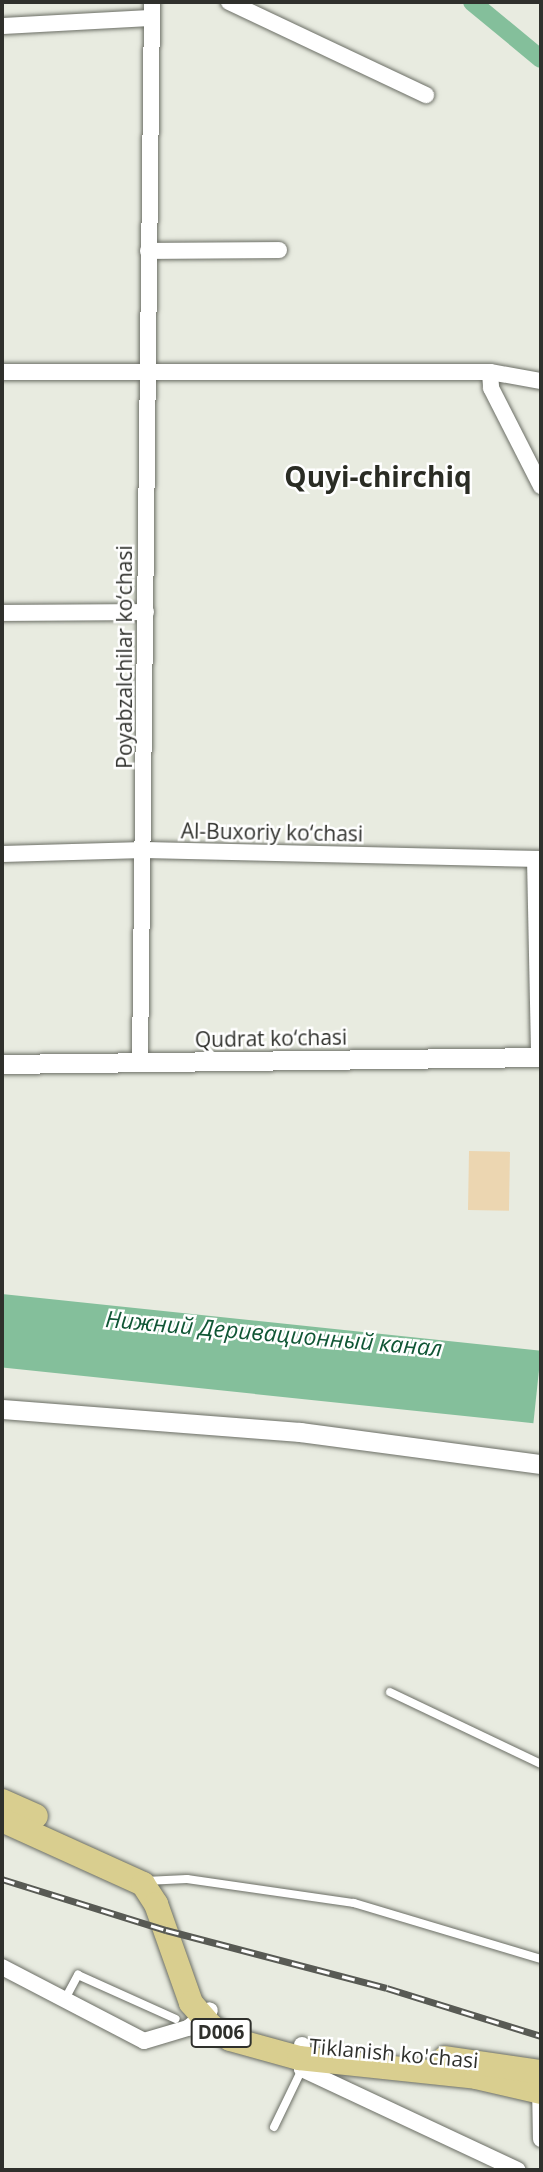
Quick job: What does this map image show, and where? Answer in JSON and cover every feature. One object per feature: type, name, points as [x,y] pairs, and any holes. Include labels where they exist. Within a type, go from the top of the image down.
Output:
[{"type":"main road","name":"D006","points":[[2,1801],[129,1858],[146,1881],[191,2003],[207,2013],[237,2042],[301,2057],[540,2083]]},
{"type":"main road","points":[[2,1819],[146,1881]]},
{"type":"street","points":[[229,2],[426,94]]},
{"type":"street","points":[[2,26],[152,10]]},
{"type":"street","name":"Poyabzalchilar ko‘chasi","points":[[140,1062],[152,10]]},
{"type":"street","points":[[148,251],[279,250]]},
{"type":"street","points":[[2,372],[490,372],[541,381]]},
{"type":"street","points":[[490,372],[491,388],[541,486]]},
{"type":"street","points":[[2,613],[146,612]]},
{"type":"street","name":"Al-Buxoriy ko‘chasi","points":[[2,854],[144,850],[538,859]]},
{"type":"street","points":[[538,859],[540,1057]]},
{"type":"street","name":"Qudrat ko‘chasi","points":[[2,1064],[540,1057]]},
{"type":"street","points":[[2,1409],[300,1432],[541,1464]]},
{"type":"street","points":[[2,1967],[145,2041],[188,2028],[207,2013]]},
{"type":"street","points":[[301,2057],[509,2168]]},
{"type":"street","points":[[540,2083],[541,2139]]},
{"type":"lane","points":[[390,1692],[541,1764]]},
{"type":"lane","points":[[146,1881],[187,1879],[354,1903],[541,1959]]},
{"type":"lane","points":[[64,2001],[78,1975],[176,2019]]},
{"type":"lane","points":[[274,2127],[301,2057]]},
{"type":"shaded area","points":[[469,1151],[510,1152],[509,1211],[468,1210]]},
{"type":"water","name":"Нижний Деривационный канал","points":[[2,1294],[541,1351],[533,1423],[2,1367]]},
{"type":"waterway","points":[[472,2],[541,59]]},
{"type":"railway","points":[[2,1879],[166,1930],[387,1988],[541,2036]]},
{"type":"district","name":"Quyi-chirchiq","points":[[378,476]]}]
